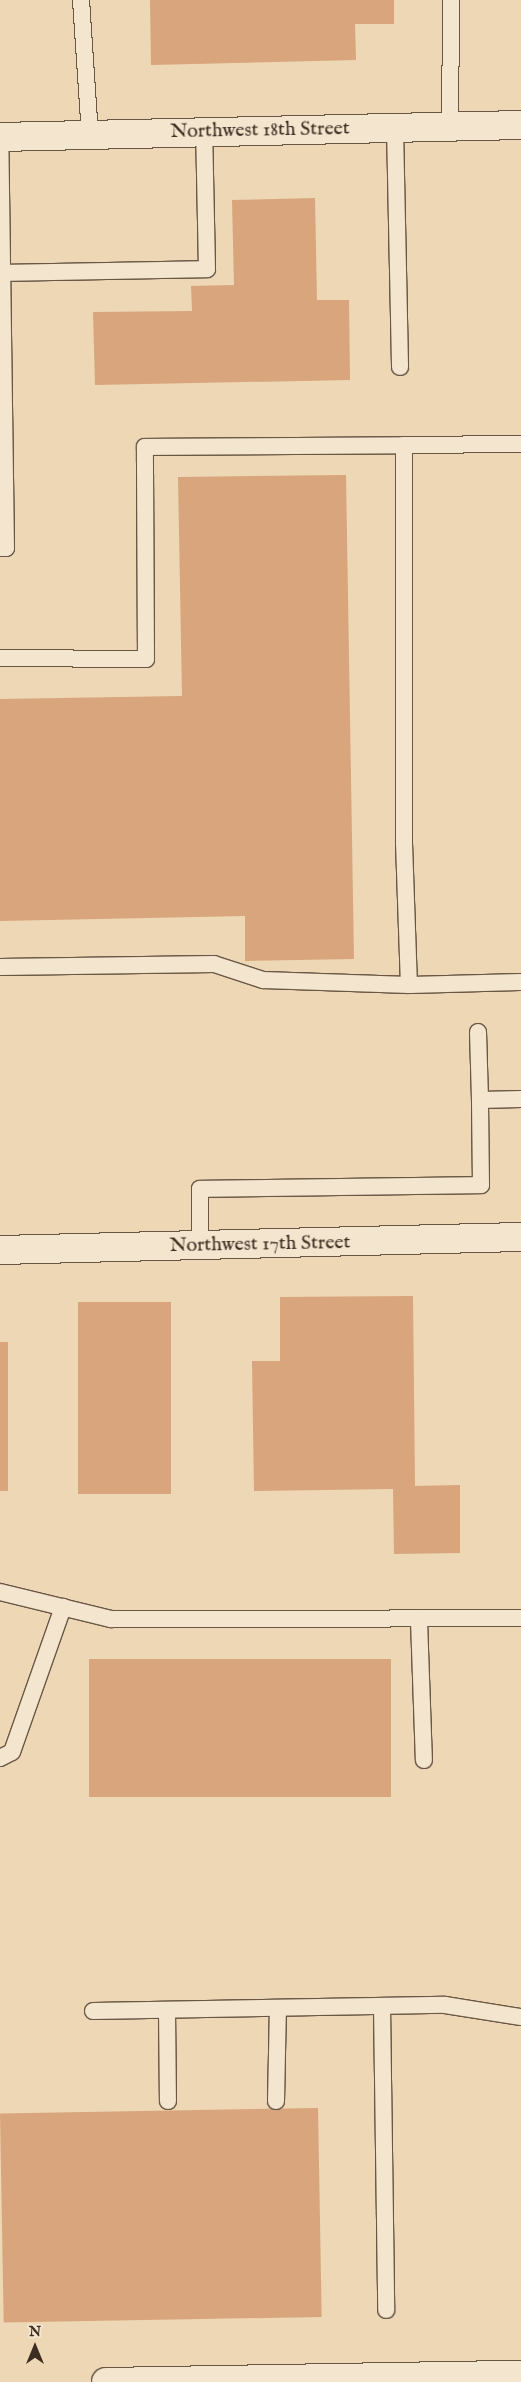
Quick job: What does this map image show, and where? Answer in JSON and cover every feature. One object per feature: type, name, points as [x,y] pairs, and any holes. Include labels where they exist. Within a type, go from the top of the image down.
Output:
[{"type":"street","name":"Northwest 18th Street","points":[[0,137],[521,125]]},
{"type":"street","name":"Northwest 17th Street","points":[[0,1250],[521,1238]]},
{"type":"street","points":[[106,2382],[366,2380],[521,2375]]},
{"type":"lane","points":[[81,0],[90,134]]},
{"type":"lane","points":[[450,126],[452,0]]},
{"type":"lane","points":[[394,127],[400,367]]},
{"type":"lane","points":[[2,273],[206,269],[204,131]]},
{"type":"lane","points":[[0,137],[6,548],[0,548]]},
{"type":"lane","points":[[0,658],[146,659],[145,447],[521,444]]},
{"type":"lane","points":[[404,446],[404,843],[409,985]]},
{"type":"lane","points":[[0,967],[214,964],[263,980],[409,985],[521,982]]},
{"type":"lane","points":[[200,1245],[200,1189],[481,1184],[478,1032]]},
{"type":"lane","points":[[480,1100],[521,1099]]},
{"type":"lane","points":[[0,1592],[111,1619],[419,1620],[521,1618]]},
{"type":"lane","points":[[0,1758],[12,1752],[63,1607]]},
{"type":"lane","points":[[419,1620],[424,1760]]},
{"type":"lane","points":[[93,2011],[445,2005],[521,2017]]},
{"type":"lane","points":[[382,2006],[386,2310]]},
{"type":"lane","points":[[276,2101],[278,2008]]},
{"type":"lane","points":[[167,2010],[168,2101]]},
{"type":"building","points":[[150,0],[394,0],[394,24],[355,24],[356,60],[151,65]]},
{"type":"building","points":[[315,198],[317,300],[349,300],[350,380],[95,385],[93,312],[192,311],[191,286],[234,285],[232,200]]},
{"type":"building","points":[[346,475],[354,959],[245,961],[245,916],[0,921],[0,699],[182,696],[178,477]]},
{"type":"building","points":[[413,1296],[415,1486],[460,1485],[460,1553],[394,1554],[393,1489],[254,1491],[252,1361],[280,1361],[280,1297]]},
{"type":"building","points":[[78,1302],[171,1302],[171,1494],[78,1494]]},
{"type":"building","points":[[0,1342],[8,1342],[8,1491],[0,1491]]},
{"type":"building","points":[[89,1659],[391,1659],[391,1797],[89,1797]]},
{"type":"building","points":[[318,2108],[322,2317],[4,2323],[0,2114]]}]
